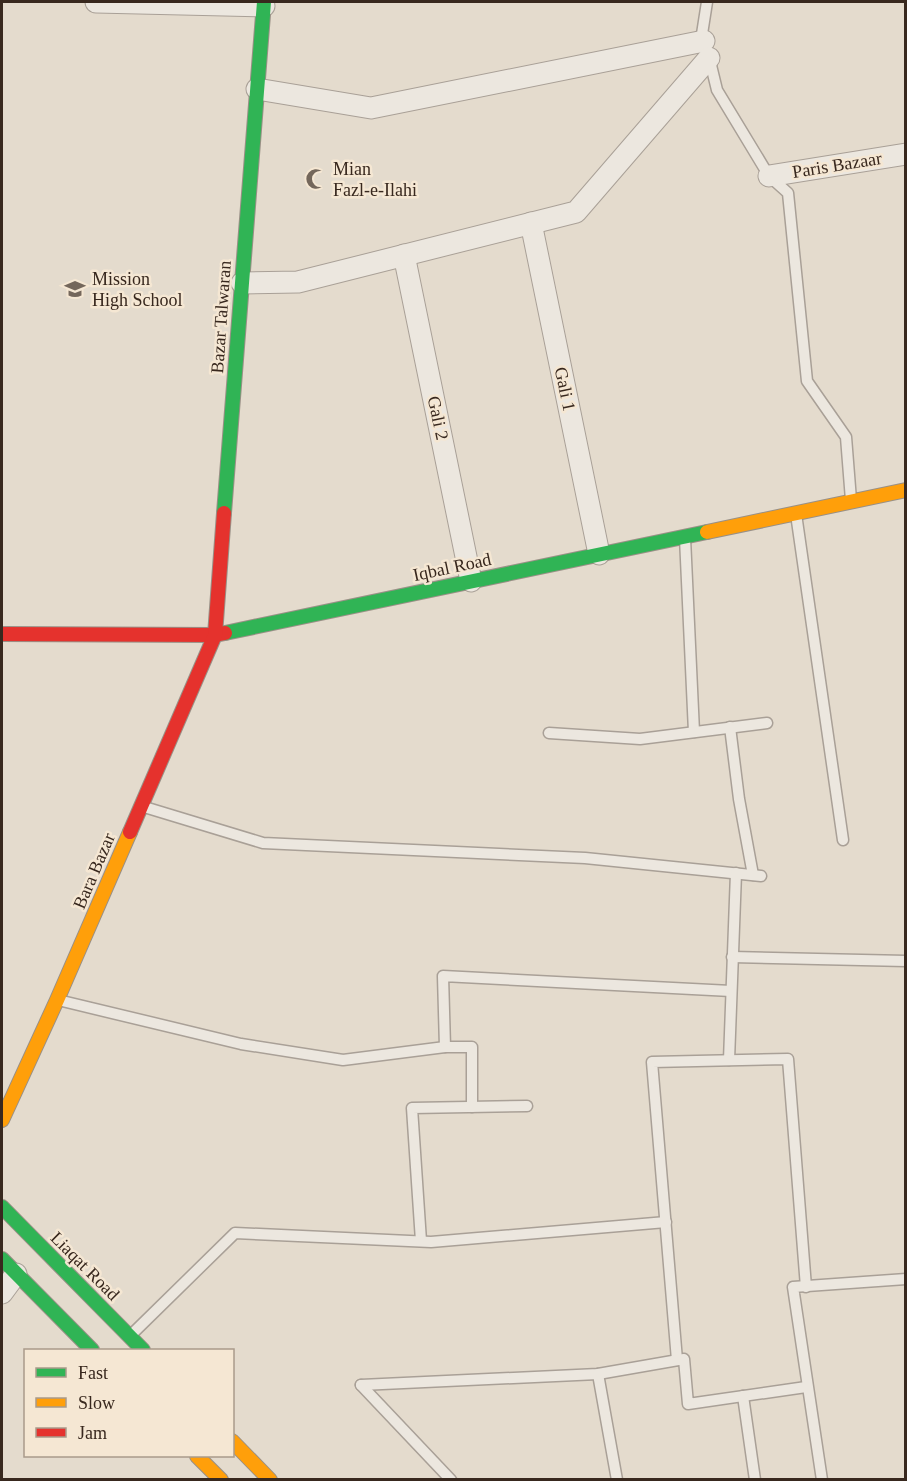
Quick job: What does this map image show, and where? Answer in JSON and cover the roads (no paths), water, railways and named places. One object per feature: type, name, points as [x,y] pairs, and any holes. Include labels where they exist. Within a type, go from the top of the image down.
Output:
[{"type":"street","points":[[96,2],[264,4]]},
{"type":"street","name":"Bazar Talwaran","points":[[215,635],[264,4]]},
{"type":"street","points":[[257,89],[371,108],[706,50]]},
{"type":"street","points":[[242,283],[298,282],[576,212],[706,50]]},
{"type":"street","name":"Paris Bazaar","points":[[770,176],[906,154]]},
{"type":"street","name":"Gali 1","points":[[531,223],[599,554]]},
{"type":"street","name":"Gali 2","points":[[404,255],[471,581]]},
{"type":"street","name":"Iqbal Road","points":[[2,634],[215,635],[906,490]]},
{"type":"street","name":"Bara Bazar","points":[[2,1120],[57,1000],[215,635]]},
{"type":"street","name":"Liaqat Road","points":[[2,1207],[142,1349]]},
{"type":"street","points":[[2,1293],[9,1267],[91,1349]]},
{"type":"street","points":[[234,1443],[270,1479]]},
{"type":"street","points":[[199,1457],[221,1479]]},
{"type":"lane","points":[[706,2],[702,34],[717,90],[770,176],[788,193],[807,381],[846,437],[851,502]]},
{"type":"lane","points":[[796,513],[843,840]]},
{"type":"lane","points":[[685,537],[694,732]]},
{"type":"lane","points":[[549,733],[640,739],[767,723]]},
{"type":"lane","points":[[141,806],[263,843],[585,858],[757,876],[739,798],[730,728]]},
{"type":"lane","points":[[729,1060],[736,873]]},
{"type":"lane","points":[[732,957],[906,961]]},
{"type":"lane","points":[[445,1047],[443,976],[731,991]]},
{"type":"lane","points":[[57,1000],[241,1044],[343,1060],[445,1047],[472,1047],[472,1107]]},
{"type":"lane","points":[[677,1360],[652,1062],[788,1059],[806,1287]]},
{"type":"lane","points":[[421,1241],[412,1108],[527,1106]]},
{"type":"lane","points":[[129,1337],[235,1233],[442,1241],[666,1222]]},
{"type":"lane","points":[[822,1479],[806,1387],[793,1287],[906,1280]]},
{"type":"lane","points":[[451,1479],[361,1385],[598,1374],[684,1359],[688,1404],[806,1387]]},
{"type":"lane","points":[[598,1374],[617,1479]]},
{"type":"lane","points":[[742,1396],[755,1479]]},
{"type":"place","name":"Mian Fazl-e-Ilahi","points":[[316,179]]},
{"type":"place","name":"Mission High School","points":[[75,289]]}]
